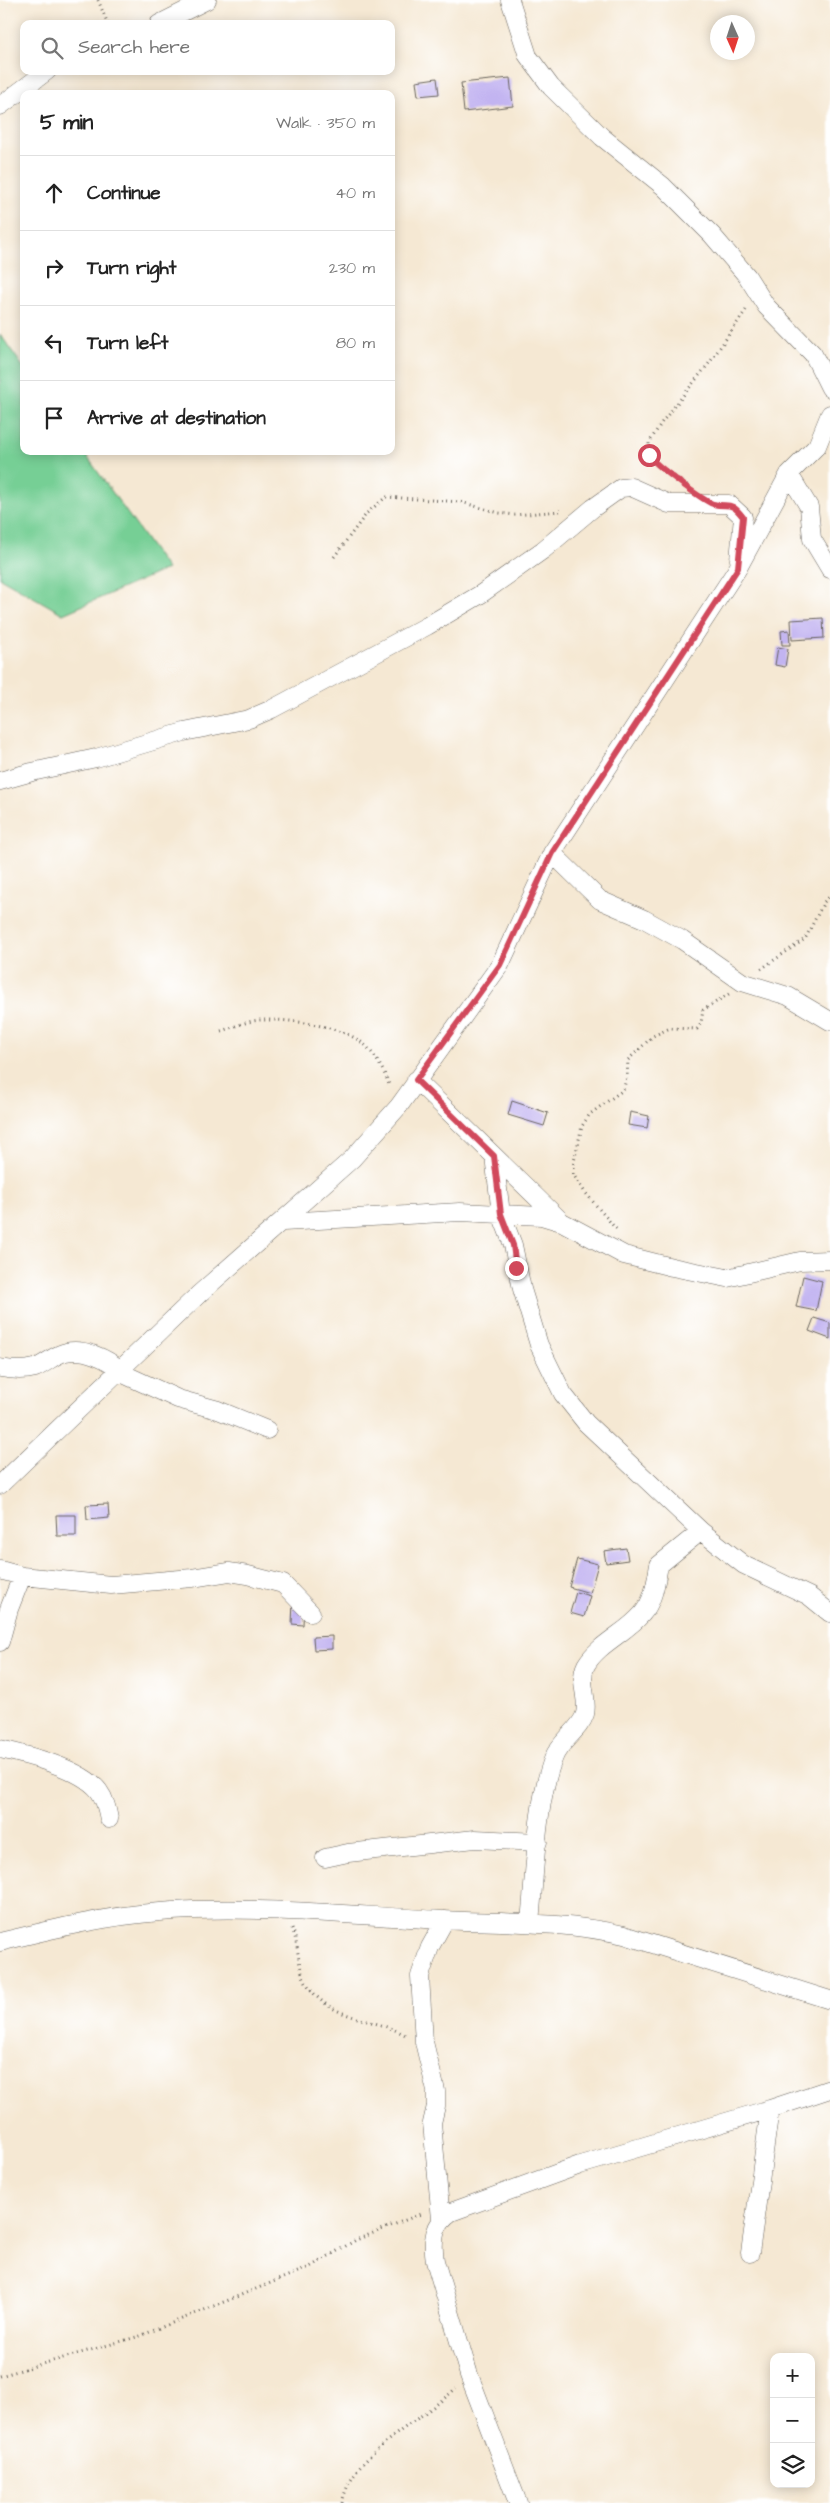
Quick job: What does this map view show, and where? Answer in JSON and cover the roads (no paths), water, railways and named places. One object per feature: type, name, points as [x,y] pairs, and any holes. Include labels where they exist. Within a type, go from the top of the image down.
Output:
[{"type":"street","points":[[167,20],[207,0]]},
{"type":"street","points":[[510,0],[528,56],[551,87],[602,137],[664,186],[737,263],[776,318],[813,354],[830,388]]},
{"type":"street","points":[[21,90],[42,75]]},
{"type":"street","points":[[0,106],[20,91]]},
{"type":"street","points":[[0,1485],[199,1294],[283,1222],[352,1159],[399,1106],[500,965],[552,853],[738,568],[789,474],[817,446],[830,414]]},
{"type":"street","points":[[789,474],[809,507],[812,539],[830,569]]},
{"type":"street","points":[[0,781],[96,758],[184,732],[248,719],[272,709],[427,626],[481,594],[518,569],[593,508],[623,487],[631,487],[669,504],[728,504],[743,517],[738,568]]},
{"type":"street","points":[[552,853],[600,900],[644,919],[682,940],[742,982],[788,996],[830,1021]]},
{"type":"street","points":[[416,1080],[562,1222]]},
{"type":"street","points":[[494,1156],[501,1214],[513,1245],[516,1268],[540,1345],[563,1394],[586,1423],[702,1531],[744,1565],[809,1596],[830,1613]]},
{"type":"street","points":[[283,1222],[460,1212],[541,1216],[562,1222],[624,1255],[672,1268],[727,1278],[800,1261],[830,1260]]},
{"type":"street","points":[[0,1368],[12,1370],[34,1368],[67,1352],[83,1352],[112,1363],[118,1371],[178,1399],[218,1410],[267,1430]]},
{"type":"street","points":[[530,1922],[538,1842],[548,1776],[554,1756],[584,1715],[583,1673],[587,1663],[643,1613],[655,1586],[659,1565],[702,1531]]},
{"type":"street","points":[[0,1570],[22,1576],[111,1585],[192,1578],[224,1573],[248,1575],[282,1584],[311,1613]]},
{"type":"street","points":[[0,1642],[9,1609],[22,1576]]},
{"type":"street","points":[[0,1749],[55,1765],[83,1778],[97,1789],[104,1800],[109,1819]]},
{"type":"street","points":[[325,1858],[348,1853],[475,1839],[538,1842]]},
{"type":"street","points":[[0,1942],[83,1922],[160,1912],[251,1909],[445,1920],[530,1922],[597,1928],[624,1935],[830,2000]]},
{"type":"street","points":[[445,1920],[430,1947],[420,1976],[425,2049],[436,2091],[436,2106],[432,2123],[441,2213],[434,2232],[432,2246],[434,2261],[469,2375],[518,2503]]},
{"type":"street","points":[[441,2213],[451,2212],[580,2165],[770,2109],[830,2089]]},
{"type":"street","points":[[750,2253],[770,2109]]}]
